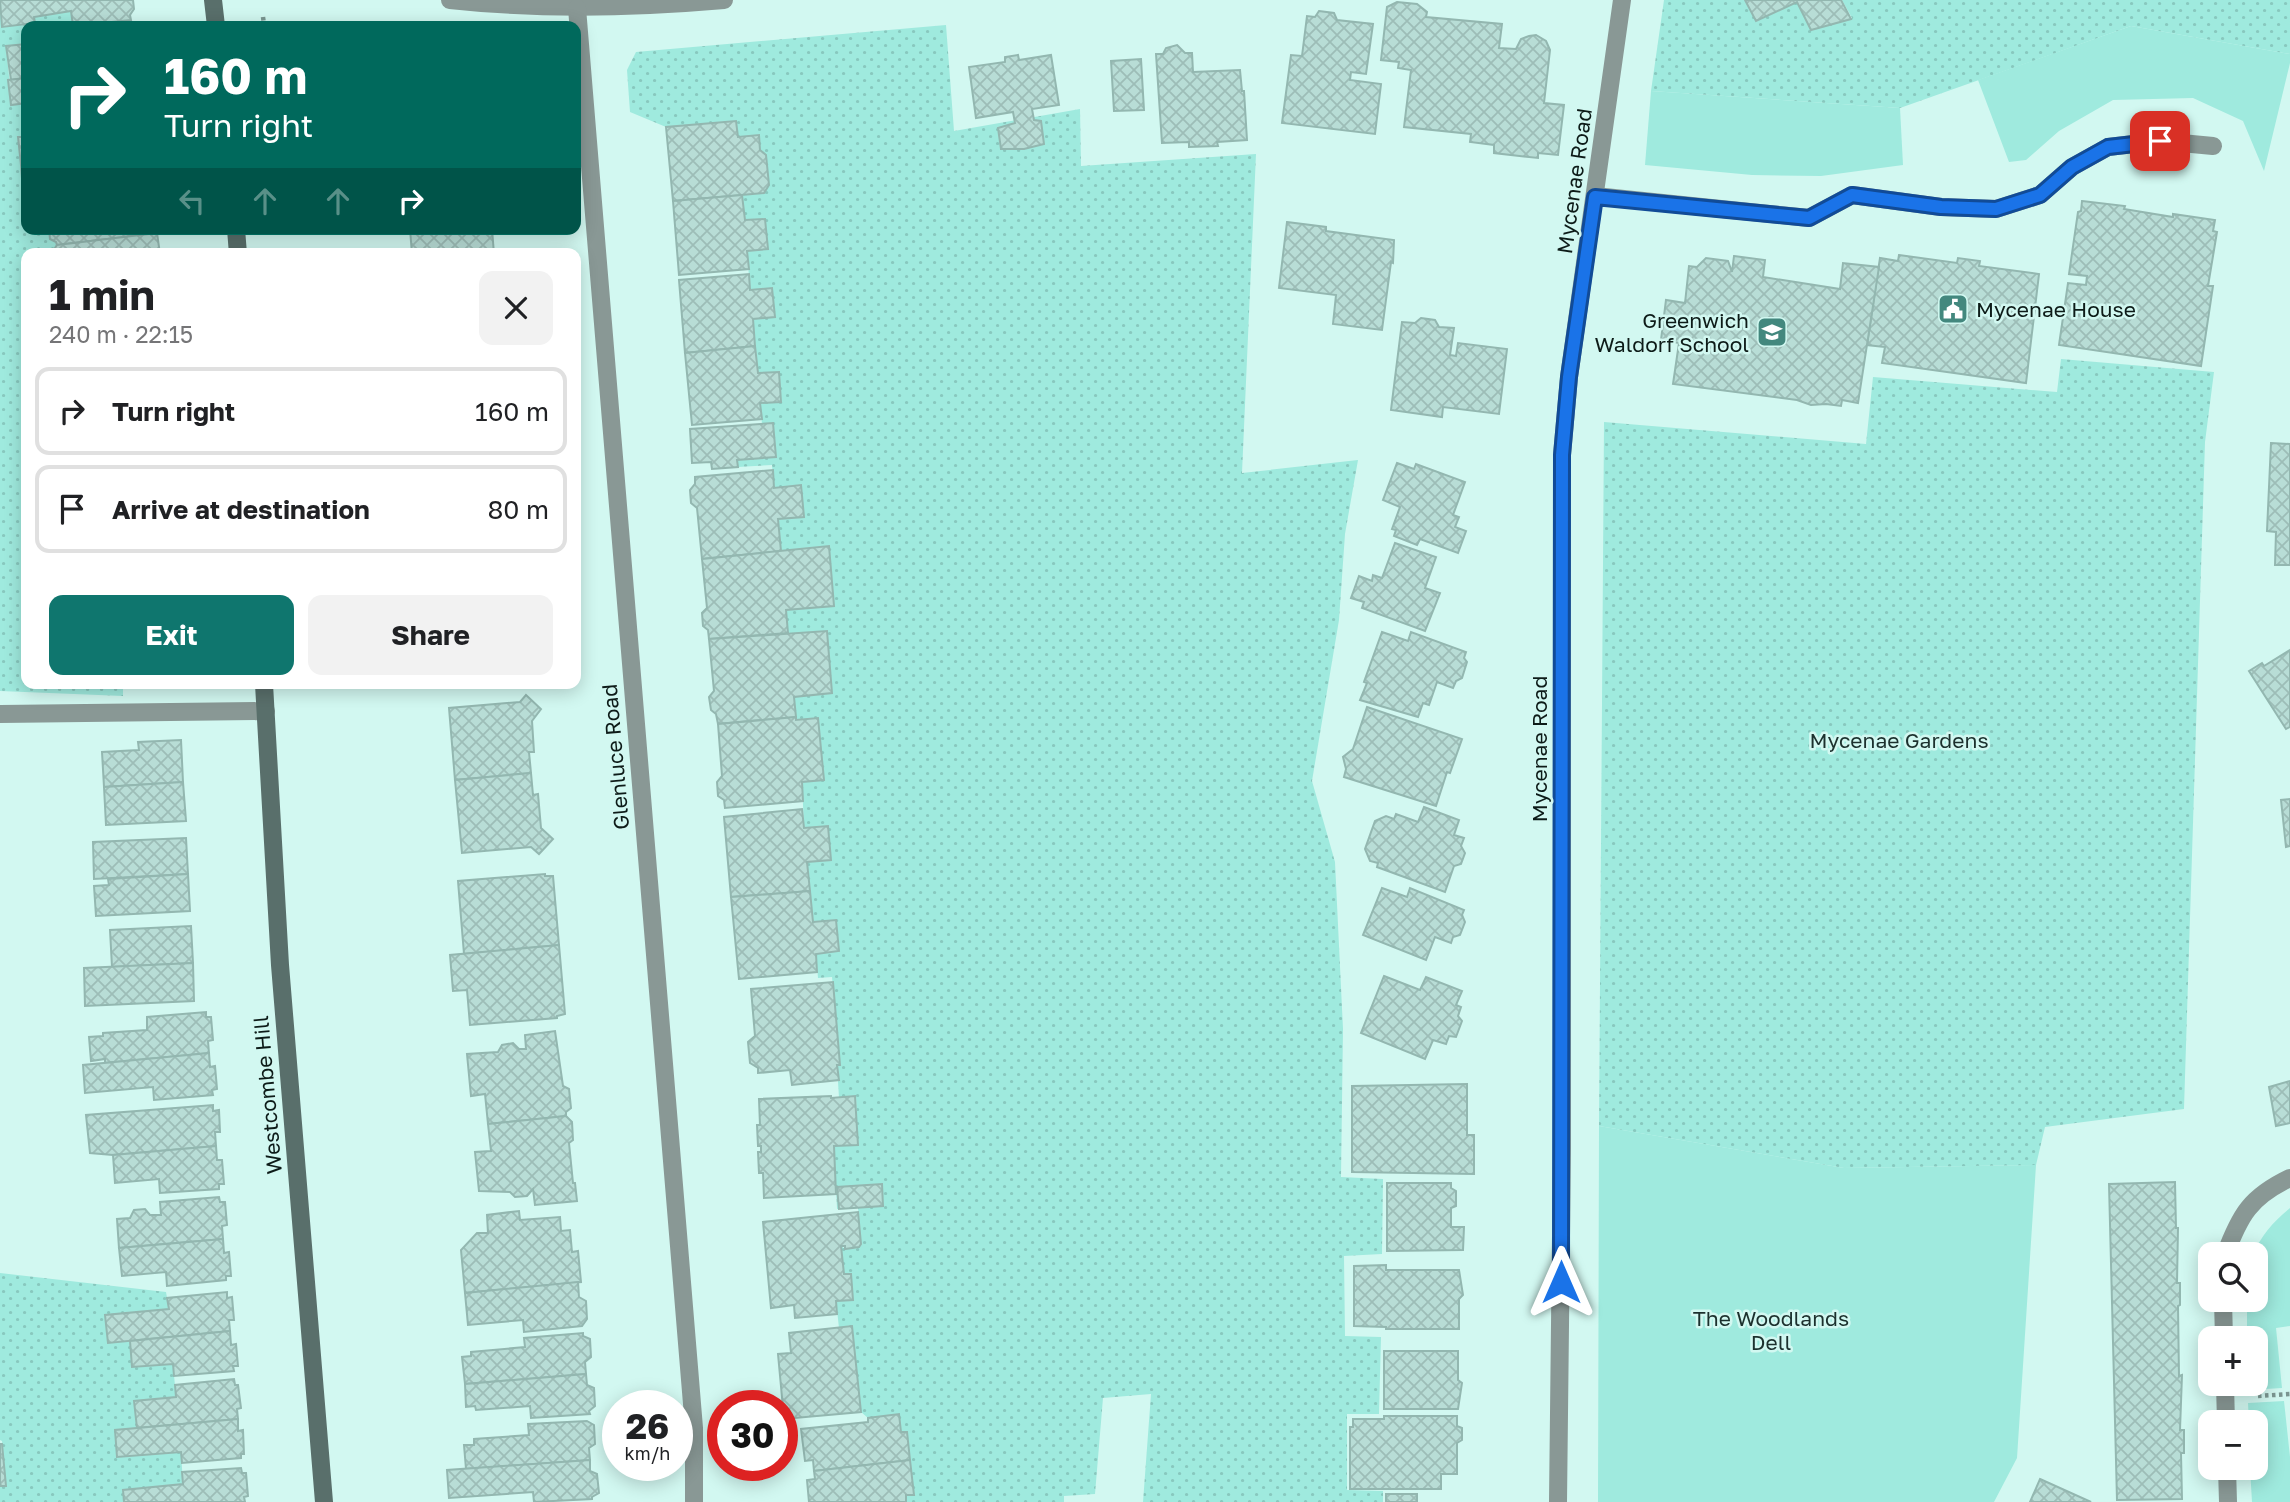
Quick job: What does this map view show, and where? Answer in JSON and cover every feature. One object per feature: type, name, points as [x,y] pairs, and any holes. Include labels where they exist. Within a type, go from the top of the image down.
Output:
[{"type":"street","points":[[213,0],[215,21]]},
{"type":"street","points":[[450,0],[577,8],[724,0]]},
{"type":"street","name":"Mycenae Road","points":[[1558,1502],[1562,1148],[1562,455],[1569,377],[1622,0]]},
{"type":"street","name":"Glenluce Road","points":[[577,8],[578,21]]},
{"type":"street","name":"Glenluce Road","points":[[581,56],[693,1414],[694,1502]]},
{"type":"street","points":[[1595,197],[1809,218],[1852,195],[1941,207],[1996,209],[2040,195],[2072,167],[2108,147],[2160,141],[2213,146]]},
{"type":"street","name":"Westcombe Hill","points":[[264,689],[280,965],[324,1502]]},
{"type":"street","points":[[0,714],[266,711]]},
{"type":"street","points":[[2230,1242],[2249,1205],[2290,1178]]},
{"type":"street","points":[[2227,1480],[2228,1502]]},
{"type":"path","points":[[263,17],[264,21]]},
{"type":"path","points":[[2268,1395],[2290,1394]]},
{"type":"green space","points":[[1664,0],[1745,0],[1756,21],[1797,2],[1811,30],[1852,18],[1842,0],[2290,0],[2290,54],[2131,26],[1900,108],[1651,91]]},
{"type":"green space","points":[[0,9],[2,27],[21,21],[21,45],[6,47],[12,105],[21,104],[21,138],[18,138],[21,235],[50,235],[57,247],[21,248],[21,689],[123,689],[123,696],[0,691]]},
{"type":"green space","points":[[71,11],[72,21],[21,21],[34,17]]},
{"type":"green space","points":[[946,25],[954,131],[1080,109],[1081,166],[1256,154],[1242,473],[1358,460],[1345,534],[1339,620],[1312,781],[1335,862],[1343,1029],[1341,1177],[1383,1179],[1382,1254],[1344,1256],[1345,1336],[1381,1337],[1379,1414],[1347,1414],[1347,1490],[1383,1491],[1383,1502],[1143,1502],[1151,1394],[1103,1398],[1095,1494],[1064,1496],[1064,1502],[906,1502],[906,1495],[913,1495],[907,1432],[901,1432],[899,1414],[868,1418],[861,1412],[839,1328],[836,1301],[853,1299],[851,1274],[844,1274],[841,1246],[845,1249],[858,1248],[861,1244],[858,1208],[837,1209],[834,1146],[858,1144],[856,1097],[839,1098],[837,1065],[840,1065],[832,977],[818,978],[816,954],[839,951],[813,922],[807,862],[831,860],[828,826],[804,828],[802,782],[824,780],[796,720],[794,697],[832,693],[827,631],[788,635],[786,610],[834,606],[781,551],[778,519],[804,517],[801,486],[774,488],[772,465],[738,467],[737,460],[776,457],[773,423],[762,424],[760,403],[781,401],[779,372],[758,373],[753,319],[775,317],[772,288],[750,290],[747,251],[768,249],[765,219],[745,220],[742,195],[763,193],[769,185],[766,155],[760,150],[758,135],[738,137],[736,121],[666,127],[630,112],[627,70],[636,52]]},
{"type":"green space","points":[[2131,26],[2290,54],[2264,171],[2243,121],[2193,98],[2113,100],[2059,131],[2026,160],[2009,162],[1978,80]]},
{"type":"green space","points":[[1651,91],[1900,108],[1903,165],[1821,176],[1752,175],[1645,165]]},
{"type":"green space","name":"Mycenae Gardens","points":[[2061,359],[2214,372],[2205,442],[2184,1109],[2045,1127],[2036,1165],[1844,1168],[1599,1126],[1604,422],[1866,444],[1873,377],[2057,392]]},
{"type":"green space","name":"The Woodlands Dell","points":[[1599,1126],[1844,1168],[2036,1165],[2017,1458],[1994,1502],[1598,1502]]},
{"type":"green space","points":[[2290,1208],[2290,1326],[2276,1328],[2282,1388],[2268,1389],[2268,1326],[2247,1326],[2247,1312],[2268,1312],[2268,1242],[2260,1242]]},
{"type":"green space","points":[[0,1273],[166,1292],[169,1309],[105,1315],[108,1342],[130,1341],[132,1367],[173,1364],[176,1397],[134,1401],[137,1428],[115,1430],[117,1457],[181,1452],[183,1484],[123,1490],[124,1502],[0,1502],[0,1486],[6,1485],[0,1440]]},
{"type":"green space","points":[[2284,1401],[2290,1457],[2290,1502],[2252,1502],[2251,1480],[2268,1480],[2268,1410],[2248,1410],[2248,1403]]},
{"type":"building","points":[[0,0],[133,0],[131,20],[72,21],[71,11],[34,17],[35,21],[21,21],[21,25],[2,27]]},
{"type":"building","points":[[1745,0],[1841,0],[1851,19],[1811,30],[1797,2],[1756,21]]},
{"type":"building","points":[[1397,2],[1417,4],[1427,12],[1426,17],[1502,24],[1499,48],[1516,49],[1521,39],[1529,36],[1536,35],[1546,41],[1550,50],[1544,103],[1564,105],[1558,155],[1538,153],[1538,158],[1494,153],[1494,145],[1470,142],[1471,134],[1404,127],[1411,70],[1398,68],[1399,62],[1381,60],[1387,7]]},
{"type":"building","points":[[1319,11],[1334,13],[1337,20],[1373,24],[1366,74],[1351,72],[1350,80],[1381,84],[1375,134],[1282,123],[1291,55],[1302,56],[1307,16],[1315,17]]},
{"type":"building","points":[[21,44],[21,79],[11,80],[6,46]]},
{"type":"building","points":[[1177,45],[1185,53],[1192,53],[1193,72],[1240,70],[1247,140],[1217,142],[1218,146],[1189,147],[1189,142],[1162,143],[1156,54],[1163,54],[1166,48]]},
{"type":"building","points":[[1018,55],[1019,60],[1051,55],[1059,105],[1032,109],[1034,120],[1041,121],[1044,144],[1024,149],[1001,149],[998,128],[1015,123],[1013,112],[976,118],[969,67],[1005,62],[1005,57]]},
{"type":"building","points":[[1141,59],[1144,110],[1114,111],[1111,61]]},
{"type":"building","points":[[21,79],[21,104],[11,105],[8,80]]},
{"type":"building","points":[[736,121],[738,137],[759,135],[760,150],[766,155],[769,185],[764,193],[673,201],[666,127]]},
{"type":"building","points":[[18,137],[21,137],[21,165]]},
{"type":"building","points":[[742,195],[745,220],[765,219],[768,249],[747,251],[749,269],[679,275],[673,201]]},
{"type":"building","points":[[2082,201],[2125,206],[2124,209],[2173,217],[2173,214],[2215,220],[2213,231],[2217,232],[2208,286],[2213,286],[2201,366],[2059,345],[2068,283],[2086,285],[2087,276],[2069,274]]},
{"type":"building","points":[[1287,222],[1326,227],[1326,231],[1394,240],[1382,330],[1333,324],[1336,295],[1279,288]]},
{"type":"building","points":[[50,235],[140,235],[57,245]]},
{"type":"building","points":[[157,235],[159,248],[55,248],[57,245]]},
{"type":"building","points":[[410,235],[492,235],[494,248],[412,248]]},
{"type":"building","name":"Mycenae House","points":[[1899,255],[1957,263],[1958,258],[1980,261],[1979,266],[2039,274],[2026,383],[1882,363],[1885,347],[1867,345],[1880,258],[1898,261]]},
{"type":"building","points":[[1734,256],[1765,260],[1763,277],[1840,289],[1843,263],[1879,267],[1858,403],[1842,400],[1841,406],[1811,405],[1797,400],[1673,384],[1679,343],[1661,340],[1666,300],[1685,303],[1689,266],[1697,267],[1706,258],[1728,261],[1732,272]]},
{"type":"building","points":[[749,274],[750,290],[772,288],[775,317],[753,319],[755,346],[685,353],[679,280]]},
{"type":"building","points":[[1421,318],[1435,320],[1439,327],[1454,328],[1450,355],[1456,356],[1458,343],[1507,349],[1499,414],[1443,407],[1442,417],[1391,410],[1402,322],[1415,323]]},
{"type":"building","points":[[755,346],[758,373],[779,372],[781,402],[760,403],[762,419],[692,425],[685,353]]},
{"type":"building","points":[[773,423],[776,457],[737,460],[738,467],[712,469],[711,462],[692,463],[690,429]]},
{"type":"building","points":[[2271,443],[2290,444],[2290,565],[2275,565],[2276,532],[2267,531]]},
{"type":"building","points":[[1397,463],[1414,469],[1416,464],[1465,482],[1453,515],[1459,517],[1455,527],[1466,531],[1458,553],[1420,539],[1417,545],[1394,536],[1396,530],[1392,529],[1400,507],[1383,500]]},
{"type":"building","points":[[773,470],[774,488],[801,485],[804,517],[778,519],[781,551],[702,559],[697,508],[691,503],[690,490],[695,484],[695,477]]},
{"type":"building","points":[[1395,543],[1436,557],[1425,588],[1440,593],[1425,631],[1362,608],[1364,602],[1351,598],[1359,576],[1372,581],[1373,575],[1382,578]]},
{"type":"building","points":[[829,546],[834,606],[786,610],[788,633],[709,639],[708,630],[703,626],[702,613],[707,608],[702,559]]},
{"type":"building","points":[[827,631],[832,693],[794,697],[796,717],[718,724],[716,714],[711,710],[709,697],[714,691],[709,639]]},
{"type":"building","points":[[1382,632],[1408,641],[1411,632],[1466,652],[1464,658],[1467,662],[1462,678],[1456,681],[1453,688],[1437,682],[1429,705],[1423,703],[1418,717],[1360,700]]},
{"type":"building","points":[[2290,650],[2290,727],[2286,729],[2249,671],[2262,663],[2264,666]]},
{"type":"building","points":[[526,695],[541,709],[532,721],[534,752],[529,752],[531,773],[455,780],[449,708],[520,702]]},
{"type":"building","points":[[1367,707],[1462,739],[1436,806],[1344,777],[1346,769],[1343,757],[1353,749]]},
{"type":"building","points":[[796,717],[796,720],[818,718],[824,780],[802,782],[803,801],[725,808],[724,800],[718,796],[717,782],[722,776],[718,724]]},
{"type":"building","points":[[181,740],[183,782],[104,787],[102,752],[139,750],[138,742]]},
{"type":"building","points":[[531,773],[533,795],[538,794],[541,828],[553,839],[539,854],[531,847],[462,853],[455,780]]},
{"type":"building","points":[[183,782],[186,821],[106,825],[104,787]]},
{"type":"building","points":[[2290,799],[2290,846],[2286,847],[2281,800]]},
{"type":"building","points":[[1424,807],[1459,820],[1454,835],[1464,838],[1461,846],[1465,853],[1461,864],[1454,866],[1445,892],[1377,867],[1378,863],[1370,861],[1365,849],[1375,821],[1386,816],[1394,819],[1396,814],[1418,822]]},
{"type":"building","points":[[802,809],[804,828],[828,826],[831,860],[807,862],[810,891],[731,897],[724,817]]},
{"type":"building","points":[[186,838],[188,874],[94,879],[93,842]]},
{"type":"building","points":[[188,874],[190,911],[96,916],[94,886],[109,885],[108,879]]},
{"type":"building","points":[[545,874],[553,876],[559,945],[464,954],[458,881]]},
{"type":"building","points":[[1382,888],[1407,897],[1410,888],[1464,910],[1462,915],[1465,922],[1460,935],[1453,937],[1451,943],[1435,937],[1426,960],[1363,935]]},
{"type":"building","points":[[810,891],[813,922],[836,920],[839,951],[816,954],[817,972],[739,979],[731,897]]},
{"type":"building","points":[[191,926],[193,963],[112,967],[110,930]]},
{"type":"building","points":[[559,945],[565,1014],[557,1018],[470,1025],[467,990],[453,991],[450,955]]},
{"type":"building","points":[[193,963],[194,1001],[85,1006],[84,968]]},
{"type":"building","points":[[1384,976],[1420,990],[1426,977],[1462,991],[1456,1005],[1461,1007],[1458,1016],[1462,1021],[1456,1037],[1449,1036],[1446,1044],[1433,1040],[1425,1059],[1361,1033]]},
{"type":"building","points":[[833,982],[839,1080],[792,1085],[790,1070],[758,1073],[758,1068],[750,1063],[748,1042],[755,1036],[751,989]]},
{"type":"building","points":[[206,1012],[206,1017],[211,1017],[213,1040],[208,1041],[209,1053],[105,1063],[105,1059],[91,1061],[89,1037],[103,1036],[103,1033],[147,1030],[147,1017]]},
{"type":"building","points":[[555,1031],[563,1086],[569,1089],[571,1108],[566,1112],[566,1116],[488,1124],[485,1094],[471,1096],[467,1054],[498,1052],[502,1045],[513,1043],[519,1049],[526,1049],[525,1035]]},
{"type":"building","points":[[209,1053],[210,1067],[215,1066],[217,1089],[212,1090],[213,1095],[154,1100],[153,1087],[85,1093],[83,1065]]},
{"type":"building","points":[[2290,1081],[2290,1123],[2276,1126],[2269,1087]]},
{"type":"building","points":[[1467,1084],[1467,1135],[1474,1135],[1474,1174],[1352,1172],[1352,1086]]},
{"type":"building","points":[[855,1096],[858,1145],[834,1146],[836,1194],[764,1198],[763,1173],[759,1173],[759,1099]]},
{"type":"building","points":[[213,1105],[213,1111],[219,1110],[220,1132],[215,1132],[216,1146],[113,1155],[90,1153],[86,1115]]},
{"type":"building","points":[[566,1116],[572,1122],[573,1140],[569,1143],[577,1201],[535,1205],[533,1189],[527,1196],[515,1197],[510,1192],[479,1191],[475,1152],[491,1151],[488,1124]]},
{"type":"building","points":[[216,1146],[217,1160],[222,1160],[224,1184],[219,1184],[219,1189],[160,1193],[159,1179],[115,1183],[113,1155]]},
{"type":"building","points":[[2175,1182],[2177,1283],[2180,1283],[2179,1376],[2182,1375],[2180,1430],[2184,1430],[2184,1453],[2181,1453],[2182,1499],[2117,1500],[2109,1184]]},
{"type":"building","points":[[1387,1183],[1451,1183],[1451,1188],[1456,1191],[1456,1206],[1451,1208],[1451,1227],[1464,1227],[1463,1250],[1387,1251]]},
{"type":"building","points":[[882,1184],[883,1206],[839,1209],[837,1187]]},
{"type":"building","points":[[219,1197],[220,1202],[225,1202],[227,1225],[222,1226],[223,1239],[119,1248],[117,1219],[130,1218],[134,1210],[145,1209],[150,1215],[161,1215],[160,1202]]},
{"type":"building","points":[[519,1211],[520,1220],[560,1217],[561,1231],[570,1230],[572,1252],[578,1251],[581,1282],[465,1293],[461,1250],[477,1233],[488,1233],[487,1215]]},
{"type":"building","points":[[858,1212],[861,1244],[859,1247],[845,1249],[845,1246],[841,1246],[844,1274],[851,1274],[853,1300],[836,1301],[837,1314],[795,1318],[794,1305],[771,1308],[763,1222]]},
{"type":"building","points":[[223,1239],[224,1253],[229,1252],[231,1276],[226,1276],[226,1280],[167,1286],[166,1272],[122,1276],[119,1248]]},
{"type":"building","points":[[1386,1265],[1386,1270],[1459,1270],[1463,1295],[1459,1299],[1459,1329],[1354,1326],[1354,1266]]},
{"type":"building","points":[[578,1282],[579,1297],[586,1301],[587,1319],[582,1326],[524,1332],[523,1320],[468,1325],[465,1293]]},
{"type":"building","points":[[227,1292],[227,1298],[232,1297],[234,1320],[229,1320],[230,1331],[108,1343],[105,1315],[169,1309],[167,1298]]},
{"type":"building","points":[[852,1326],[861,1412],[798,1418],[798,1390],[781,1390],[778,1354],[791,1353],[789,1333]]},
{"type":"building","points":[[230,1331],[231,1345],[236,1344],[238,1366],[233,1366],[234,1371],[174,1376],[173,1364],[132,1367],[130,1341]]},
{"type":"building","points":[[583,1333],[583,1336],[590,1339],[591,1357],[585,1362],[586,1374],[465,1384],[462,1357],[471,1356],[471,1352],[525,1347],[524,1338]]},
{"type":"building","points":[[1384,1351],[1458,1351],[1458,1380],[1462,1383],[1458,1409],[1384,1409]]},
{"type":"building","points":[[586,1374],[587,1385],[594,1388],[595,1406],[589,1411],[590,1414],[531,1418],[530,1406],[476,1410],[475,1406],[466,1407],[465,1384]]},
{"type":"building","points":[[234,1379],[235,1385],[238,1385],[241,1408],[237,1409],[238,1419],[137,1428],[134,1401],[176,1397],[175,1385]]},
{"type":"building","points":[[899,1414],[901,1432],[907,1432],[910,1460],[814,1471],[813,1460],[805,1461],[801,1429],[868,1422],[868,1418]]},
{"type":"building","points":[[1384,1416],[1457,1416],[1457,1426],[1462,1428],[1462,1440],[1457,1443],[1457,1474],[1441,1474],[1441,1489],[1350,1489],[1350,1427],[1353,1427],[1353,1419],[1384,1419]]},
{"type":"building","points":[[238,1419],[238,1431],[243,1430],[244,1454],[241,1454],[241,1458],[182,1463],[181,1452],[117,1457],[115,1430]]},
{"type":"building","points":[[587,1421],[594,1425],[595,1444],[589,1448],[590,1460],[466,1469],[464,1445],[474,1445],[474,1439],[529,1435],[528,1424]]},
{"type":"building","points":[[2,1444],[6,1486],[0,1486]]},
{"type":"building","points":[[590,1460],[590,1471],[597,1474],[599,1493],[592,1499],[534,1502],[533,1492],[449,1498],[447,1470]]},
{"type":"building","points":[[910,1460],[914,1495],[906,1495],[906,1502],[809,1502],[807,1480],[815,1479],[814,1471]]},
{"type":"building","points":[[241,1468],[242,1473],[246,1473],[248,1496],[244,1497],[245,1502],[124,1502],[123,1490],[183,1484],[182,1472]]},
{"type":"building","points":[[2040,1479],[2091,1502],[2030,1502]]},
{"type":"building","points":[[1386,1494],[1417,1494],[1417,1502],[1386,1502]]},
{"type":"place","name":"Mycenae House","points":[[1953,309]]},
{"type":"place","name":"Greenwich Waldorf School","points":[[1772,332]]},
{"type":"route","points":[[1561,1282],[1562,455],[1569,377],[1595,197],[1809,218],[1852,195],[1941,207],[1996,209],[2040,195],[2072,167],[2108,147],[2160,141]]}]
